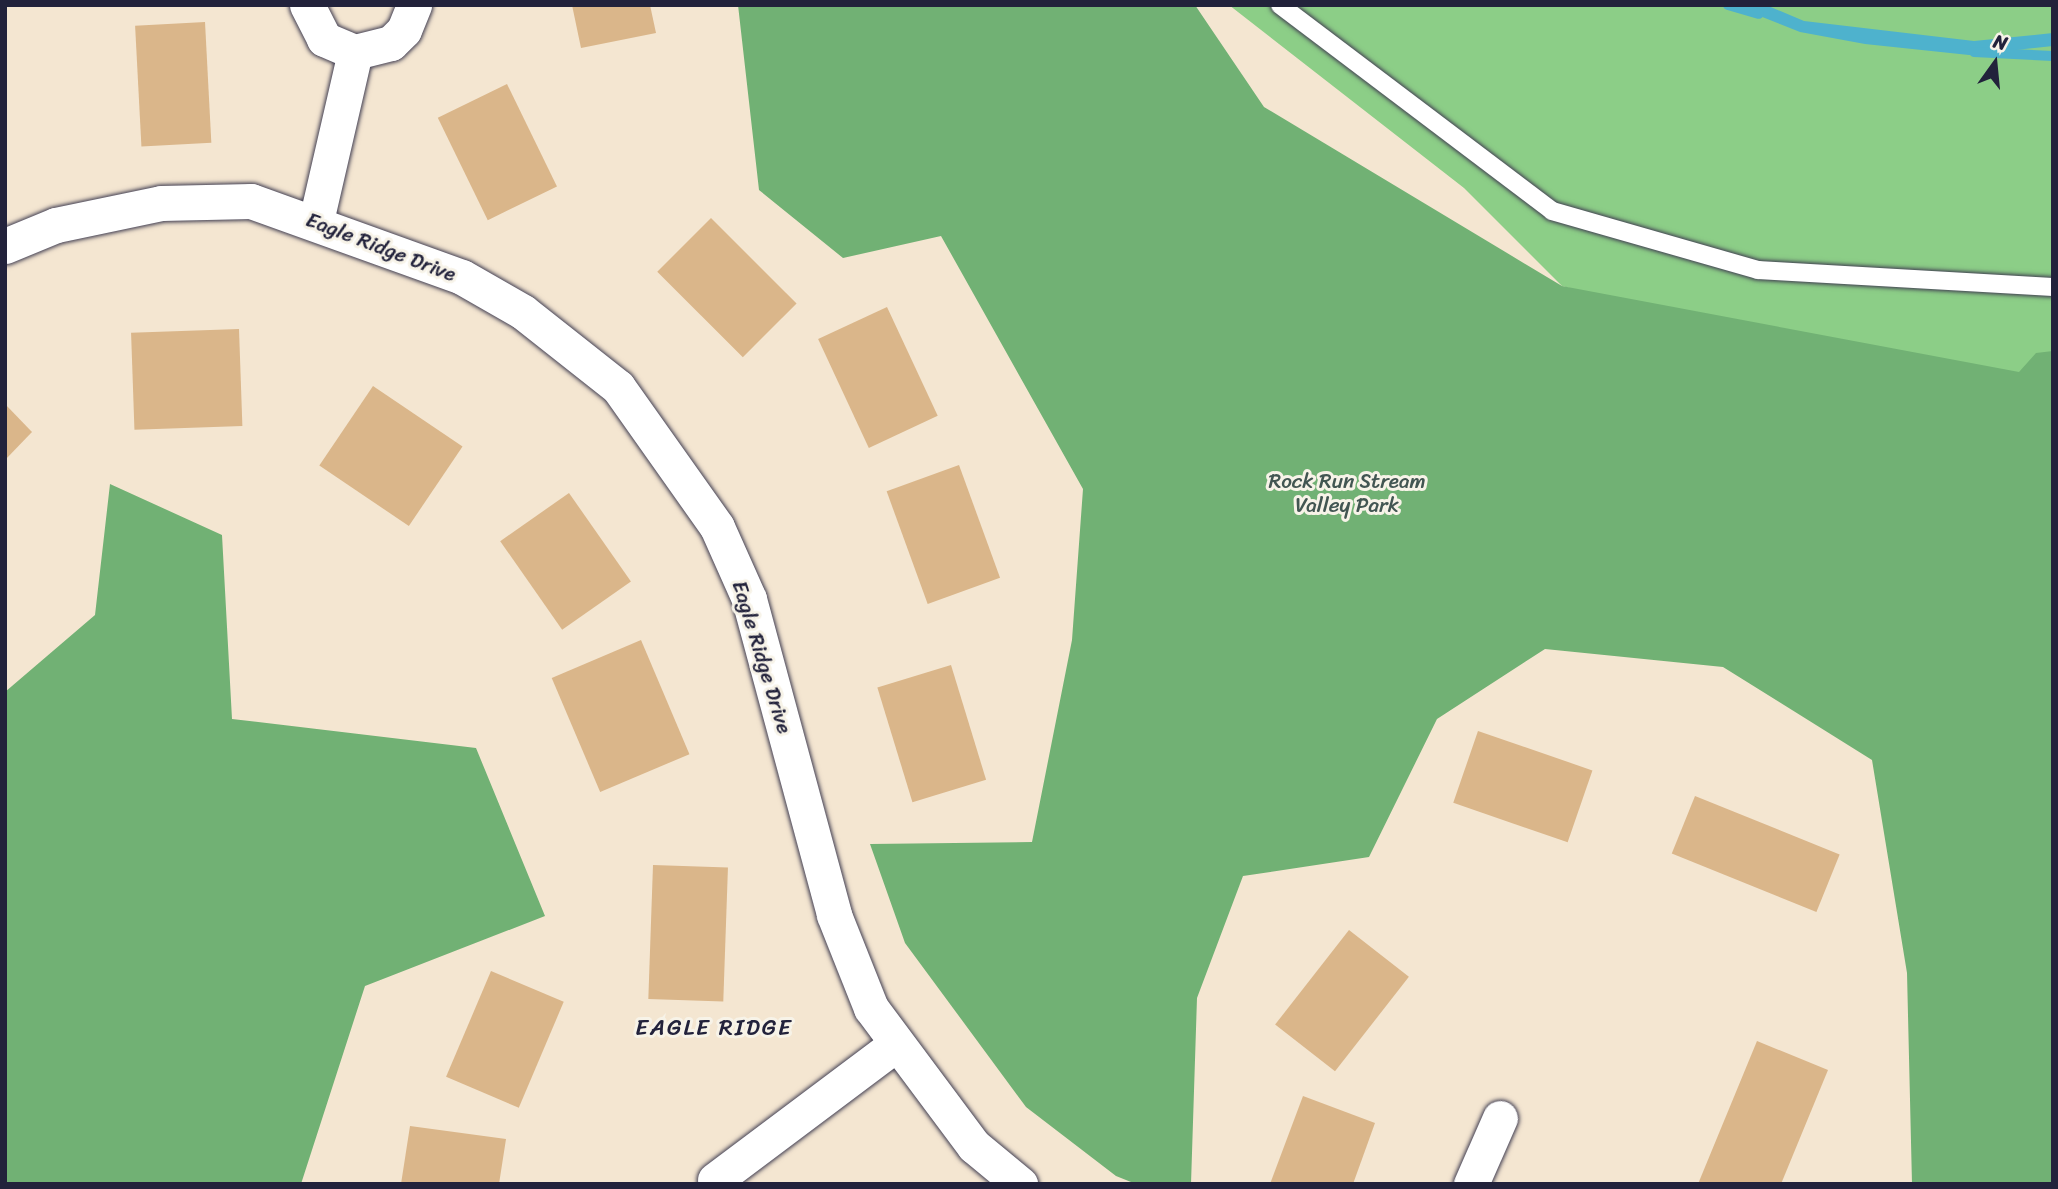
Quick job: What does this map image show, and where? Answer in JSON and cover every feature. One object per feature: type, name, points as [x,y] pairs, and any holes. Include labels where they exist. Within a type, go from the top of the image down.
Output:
[{"type":"street","points":[[307,5],[324,39],[355,52],[391,43],[404,30],[414,5]]},
{"type":"street","points":[[316,221],[355,52]]},
{"type":"street","name":"Eagle Ridge Drive","points":[[5,246],[56,225],[161,203],[251,201],[316,221],[463,277],[523,312],[618,387],[667,450],[716,527],[749,599],[834,915],[871,1008],[895,1045],[974,1146],[1020,1184]]},
{"type":"street","points":[[715,1180],[895,1045]]},
{"type":"street","points":[[1471,1184],[1500,1118]]},
{"type":"lane","points":[[1280,5],[1552,211],[1758,270],[2053,287]]},
{"type":"green space","name":"Rock Run Stream Valley Park","points":[[738,5],[1195,5],[1264,107],[1562,286],[2019,372],[2036,353],[2053,351],[2053,1184],[1912,1184],[1907,973],[1872,760],[1723,667],[1545,649],[1437,719],[1369,857],[1243,876],[1197,998],[1191,1184],[1136,1184],[1116,1176],[1026,1107],[905,943],[870,844],[1032,842],[1072,640],[1083,489],[941,236],[843,258],[759,190]]},
{"type":"green space","points":[[1229,5],[2053,5],[2053,414],[1562,286],[1464,188]]},
{"type":"green space","points":[[110,484],[222,535],[232,719],[476,748],[545,916],[365,986],[301,1184],[5,1184],[5,692],[95,615]]},
{"type":"water","points":[[1732,5],[1766,5],[1804,21],[1974,41],[2053,33],[2053,46],[1969,55],[1865,44],[1800,32]]},
{"type":"building","points":[[572,5],[650,5],[656,33],[581,48]]},
{"type":"building","points":[[205,22],[211,143],[141,146],[135,26]]},
{"type":"building","points":[[507,84],[557,186],[488,220],[438,118]]},
{"type":"building","points":[[711,218],[797,304],[743,357],[657,272]]},
{"type":"building","points":[[887,307],[938,416],[869,448],[818,339]]},
{"type":"building","points":[[239,329],[242,426],[134,430],[131,333]]},
{"type":"building","points":[[373,386],[463,446],[409,526],[319,466]]},
{"type":"building","points":[[5,404],[32,432],[5,460]]},
{"type":"building","points":[[959,465],[1000,578],[928,604],[887,491]]},
{"type":"building","points":[[569,493],[631,581],[562,630],[500,541]]},
{"type":"building","points":[[641,640],[689,754],[600,792],[552,678]]},
{"type":"building","points":[[951,665],[986,780],[912,802],[877,688]]},
{"type":"building","points":[[1478,731],[1592,770],[1568,842],[1453,803]]},
{"type":"building","points":[[1695,796],[1840,854],[1816,912],[1672,853]]},
{"type":"building","points":[[653,865],[728,868],[723,1002],[648,999]]},
{"type":"building","points":[[1349,930],[1409,977],[1335,1071],[1275,1025]]},
{"type":"building","points":[[491,971],[564,1002],[519,1108],[446,1077]]},
{"type":"building","points":[[1757,1041],[1828,1070],[1781,1184],[1698,1184]]},
{"type":"building","points":[[1303,1096],[1375,1123],[1353,1184],[1270,1184]]},
{"type":"building","points":[[410,1126],[506,1139],[499,1184],[401,1184]]},
{"type":"waterway","points":[[1728,5],[1759,14]]},
{"type":"waterway","points":[[1974,52],[2053,56]]},
{"type":"district","name":"EAGLE RIDGE","points":[[714,1028]]}]
